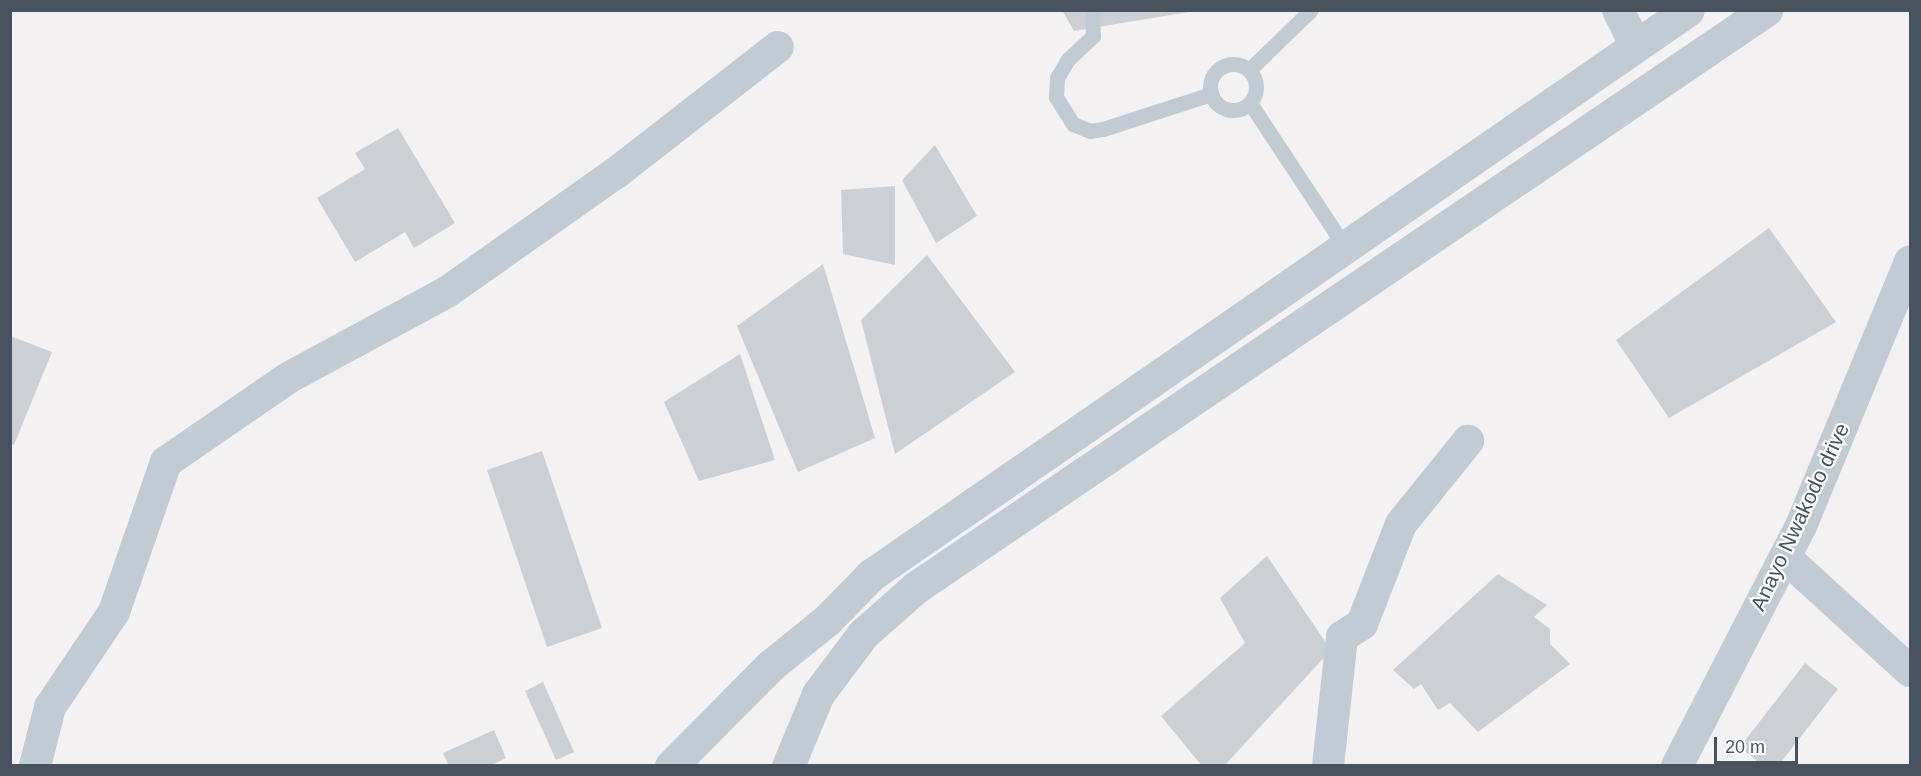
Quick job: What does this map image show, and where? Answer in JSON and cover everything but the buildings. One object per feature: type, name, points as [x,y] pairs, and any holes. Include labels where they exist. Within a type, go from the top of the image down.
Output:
[{"type":"street","points":[[1618,10],[1636,46]]},
{"type":"street","points":[[671,765],[770,666],[827,620],[871,575],[1688,10]]},
{"type":"street","points":[[788,765],[818,694],[863,634],[915,588],[1766,10]]},
{"type":"street","points":[[35,765],[50,707],[114,612],[166,462],[288,378],[447,292],[616,173],[778,47]]},
{"type":"street","name":"Anayo Nwakodo drive","points":[[1677,765],[1785,557],[1911,262]]},
{"type":"street","points":[[1328,765],[1342,637],[1362,624],[1401,524],[1468,441]]},
{"type":"street","points":[[1785,557],[1911,671]]},
{"type":"street","points":[[818,694],[827,620]]},
{"type":"lane","points":[[1092,10],[1093,36],[1068,58],[1057,78],[1056,97],[1073,124],[1090,131],[1103,129],[1211,94]]},
{"type":"lane","points":[[1249,70],[1311,10]]},
{"type":"lane","points":[[1226,65],[1238,65],[1249,70],[1255,81],[1256,93],[1250,103],[1240,110],[1227,110],[1217,104],[1211,94],[1210,82],[1216,71],[1226,65]]},
{"type":"lane","points":[[1250,103],[1345,247]]}]
